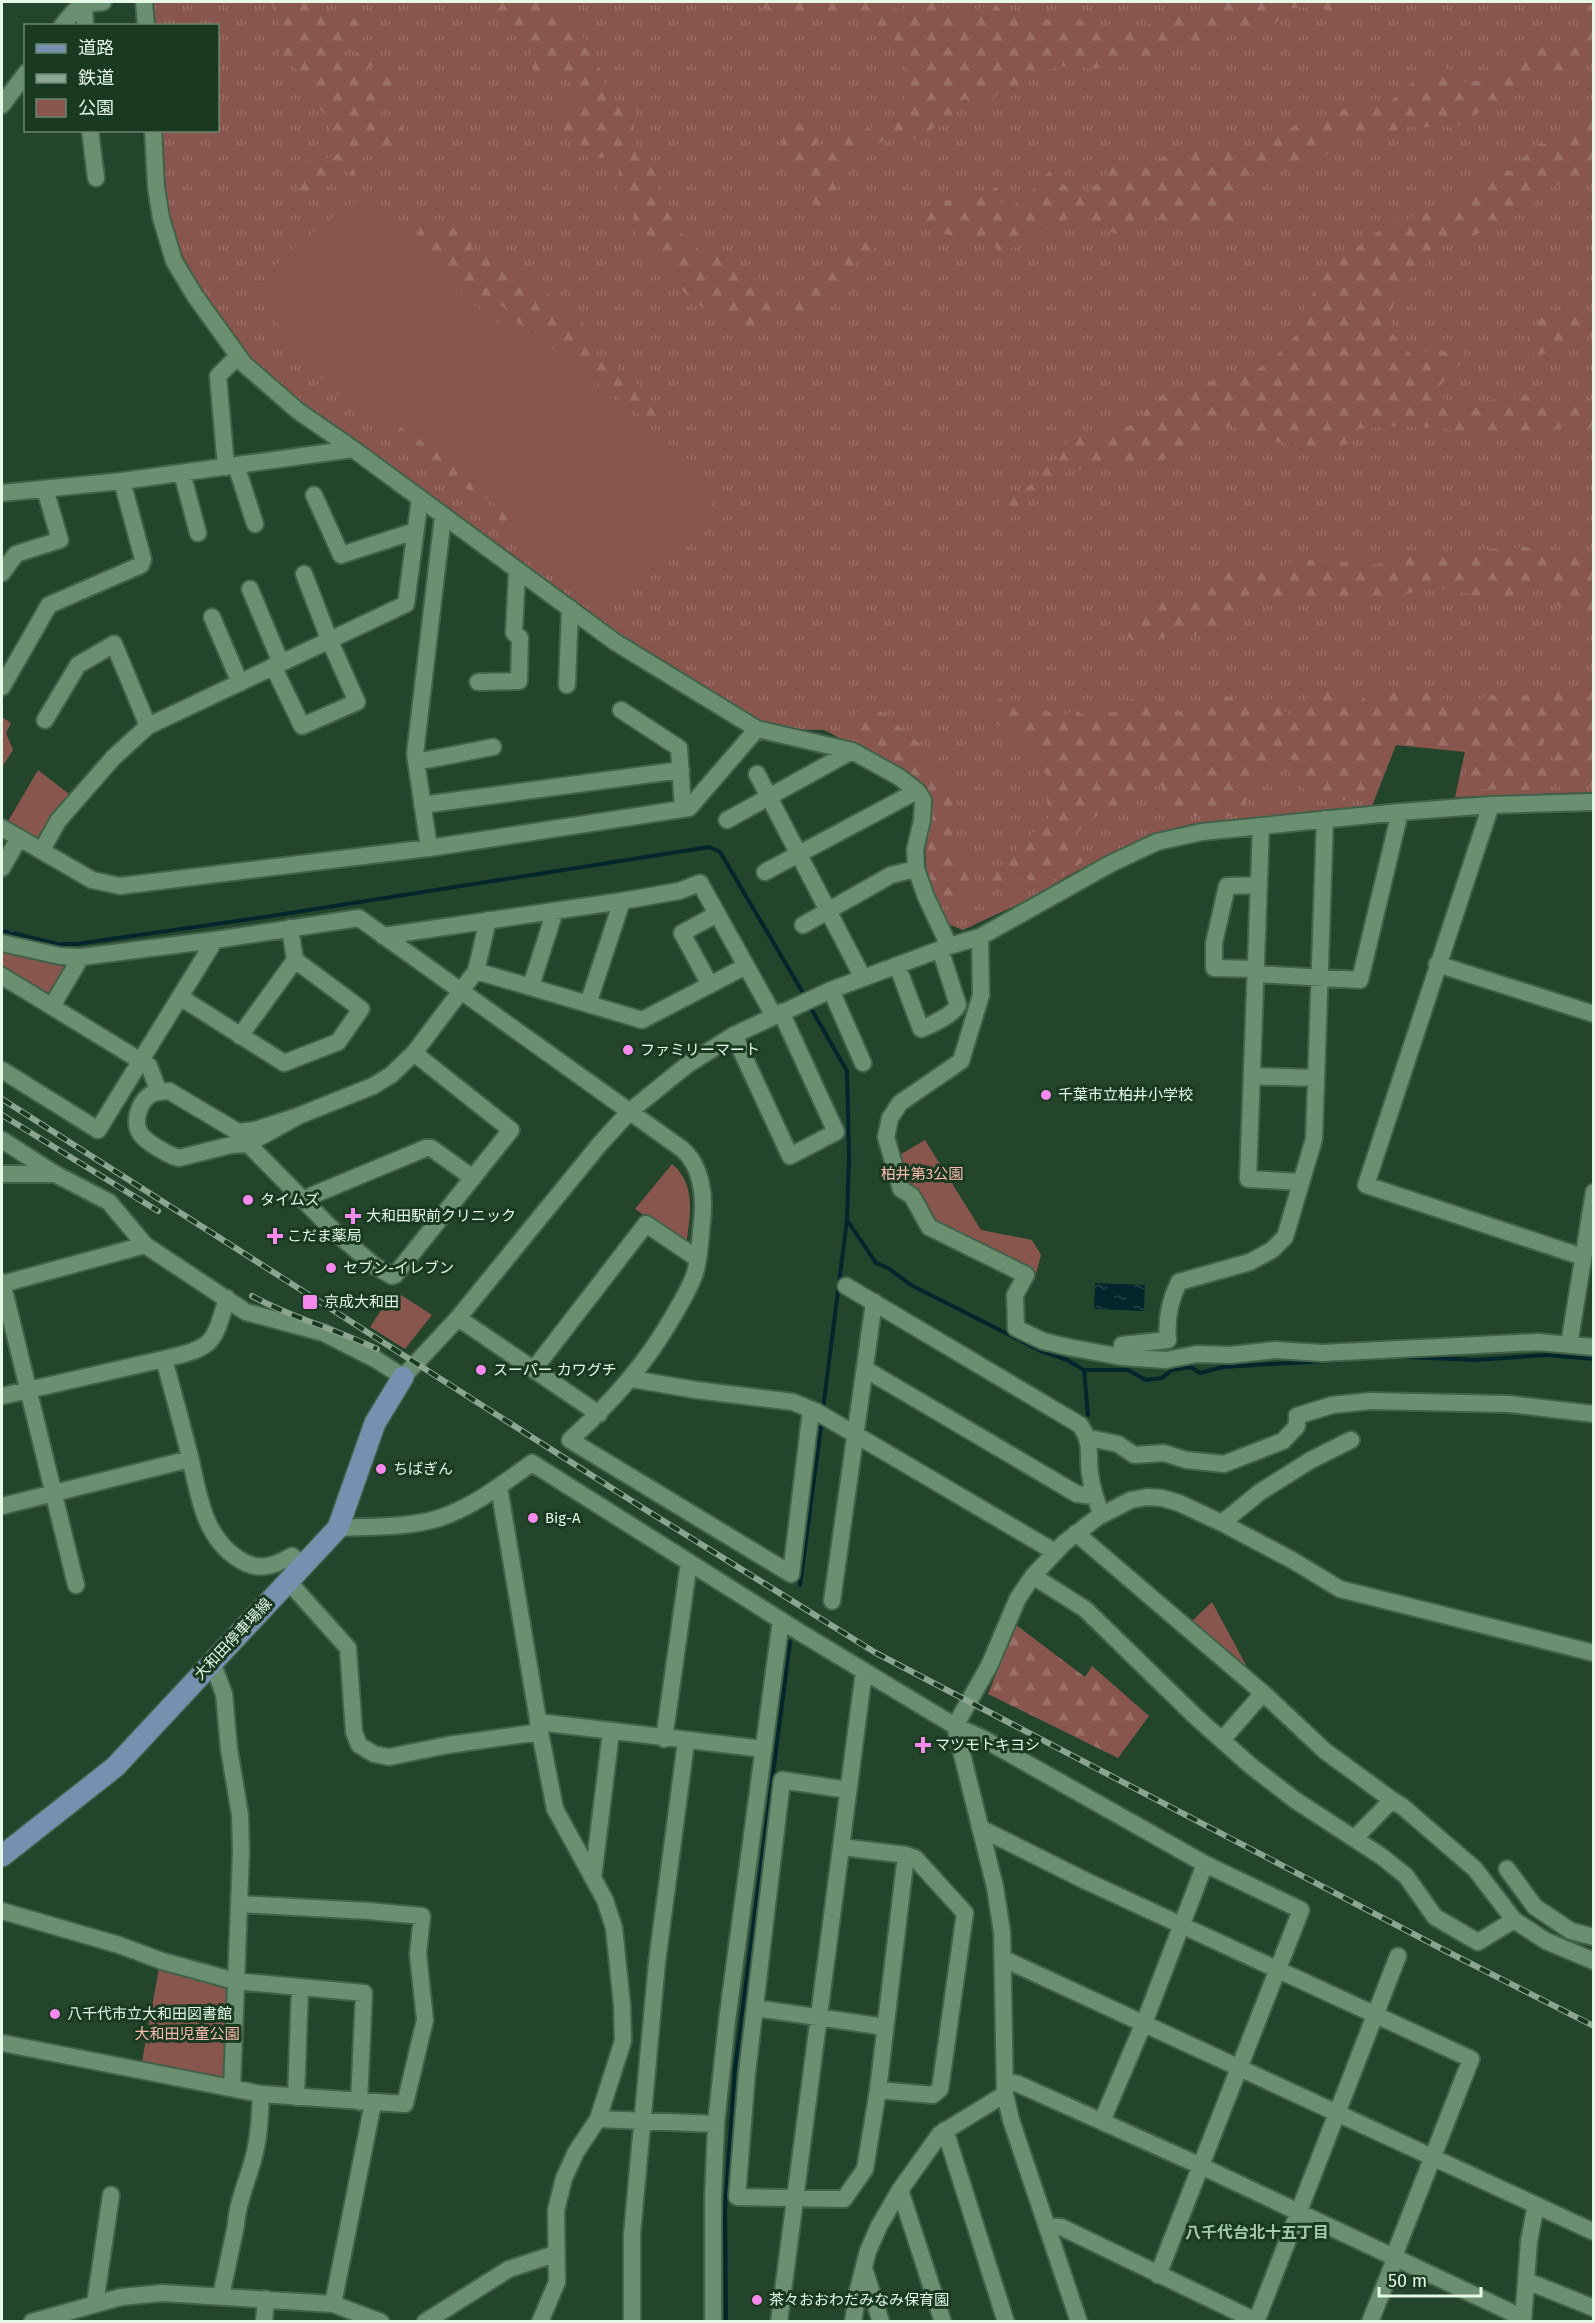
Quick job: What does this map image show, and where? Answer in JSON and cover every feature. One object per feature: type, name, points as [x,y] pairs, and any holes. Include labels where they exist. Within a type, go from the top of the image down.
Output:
[{"type":"main road","name":"大和田停車場線","points":[[2,1856],[115,1767],[338,1528],[373,1430],[382,1409],[402,1377]]},
{"type":"street","points":[[63,24],[73,10],[84,2],[104,2]]},
{"type":"street","points":[[84,2],[85,24]]},
{"type":"street","points":[[144,2],[146,24]]},
{"type":"street","points":[[2,105],[23,81]]},
{"type":"street","points":[[90,132],[96,178]]},
{"type":"street","points":[[153,132],[156,187],[161,218],[174,261],[195,296],[244,364],[298,411],[615,642],[757,729],[852,751],[899,777],[917,791],[923,801],[922,820],[915,850],[916,869],[944,947],[958,1005],[954,1011],[944,1015],[938,1022],[921,1029],[897,965]]},
{"type":"street","points":[[238,356],[218,376],[231,466],[255,524]]},
{"type":"street","points":[[2,493],[122,481],[353,449]]},
{"type":"street","points":[[182,473],[198,532]]},
{"type":"street","points":[[2,685],[49,605],[141,565],[143,559],[122,481]]},
{"type":"street","points":[[2,573],[16,554],[60,540],[45,489]]},
{"type":"street","points":[[314,495],[341,555],[416,531]]},
{"type":"street","points":[[42,850],[66,812],[113,758],[148,726],[406,604],[420,498]]},
{"type":"street","points":[[429,848],[415,754],[443,516]]},
{"type":"street","points":[[478,682],[519,681],[520,638],[514,633],[517,571]]},
{"type":"street","points":[[250,590],[302,726],[357,702],[304,574]]},
{"type":"street","points":[[567,685],[570,608]]},
{"type":"street","points":[[212,617],[240,682]]},
{"type":"street","points":[[45,720],[78,665],[114,644],[148,726]]},
{"type":"street","points":[[621,710],[680,748],[683,809]]},
{"type":"street","points":[[2,828],[92,880],[120,886],[429,848],[689,808],[757,729]]},
{"type":"street","points":[[416,762],[493,747]]},
{"type":"street","points":[[727,820],[852,751]]},
{"type":"street","points":[[423,805],[681,770]]},
{"type":"street","points":[[757,774],[863,978]]},
{"type":"street","points":[[765,872],[917,791]]},
{"type":"street","points":[[2,1140],[55,1174],[109,1202],[145,1245],[252,1314],[324,1333],[377,1360],[402,1377],[458,1318],[599,1145],[629,1112],[687,1065],[734,1035],[777,1014],[831,990],[944,947],[980,937],[1112,863],[1157,842],[1202,832],[1400,812],[1491,805],[1593,802]]},
{"type":"street","points":[[1491,805],[1366,1185],[1583,1257]]},
{"type":"street","points":[[1258,885],[1227,886],[1214,943],[1214,968],[1360,980],[1400,812]]},
{"type":"street","points":[[1122,1357],[1122,1345],[1168,1340],[1166,1322],[1170,1313],[1172,1296],[1179,1282],[1250,1262],[1272,1251],[1285,1237],[1314,1139],[1325,819]]},
{"type":"street","points":[[1260,826],[1248,1179],[1301,1182]]},
{"type":"street","points":[[2,868],[19,838]]},
{"type":"street","points":[[803,925],[891,875],[916,869]]},
{"type":"street","points":[[383,936],[622,902],[679,891],[700,883],[746,966],[777,1014],[836,1132],[790,1156],[734,1035]]},
{"type":"street","points":[[588,1004],[622,902]]},
{"type":"street","points":[[531,986],[555,911]]},
{"type":"street","points":[[710,985],[682,933],[717,914]]},
{"type":"street","points":[[2,943],[60,956],[81,957],[359,918],[689,1155],[698,1174],[704,1210],[698,1259],[686,1294],[666,1329],[632,1379],[599,1414],[570,1440],[791,1574],[819,1414]]},
{"type":"street","points":[[298,1116],[248,1144],[231,1146],[184,1159],[172,1156],[142,1137],[136,1125],[137,1116],[146,1098],[159,1092],[169,1091],[238,1132],[255,1130],[298,1116],[373,1086],[391,1075],[414,1053],[461,992],[476,970],[488,920]]},
{"type":"street","points":[[180,997],[284,1063],[338,1042],[361,1010],[295,960],[290,928]]},
{"type":"street","points":[[980,937],[981,995],[961,1061],[900,1103],[890,1118],[886,1137],[901,1190],[912,1196],[929,1227],[1026,1275],[1015,1296],[1016,1328],[1043,1341],[1122,1357],[1166,1360],[1197,1354],[1230,1355],[1275,1350],[1322,1353],[1538,1342],[1593,1347]]},
{"type":"street","points":[[2,1070],[98,1130],[215,940]]},
{"type":"street","points":[[52,1006],[81,957]]},
{"type":"street","points":[[240,1036],[295,960]]},
{"type":"street","points":[[1437,964],[1593,1014]]},
{"type":"street","points":[[476,970],[642,1020],[746,966]]},
{"type":"street","points":[[2,976],[149,1065],[159,1092]]},
{"type":"street","points":[[831,990],[863,1063]]},
{"type":"street","points":[[248,1144],[363,1257],[392,1276],[400,1270],[511,1130],[414,1053]]},
{"type":"street","points":[[1252,1076],[1316,1078]]},
{"type":"street","points":[[304,1201],[313,1195],[426,1148],[431,1148],[473,1178]]},
{"type":"street","points":[[2,1174],[55,1174]]},
{"type":"street","points":[[1569,1345],[1593,1192]]},
{"type":"street","points":[[534,1369],[646,1224],[698,1259]]},
{"type":"street","points":[[75,1585],[2,1283],[145,1245]]},
{"type":"street","points":[[846,1286],[1080,1425],[1089,1438],[1094,1496],[1108,1511]]},
{"type":"street","points":[[2,1396],[197,1351],[208,1345],[216,1334],[227,1298]]},
{"type":"street","points":[[832,1601],[874,1302]]},
{"type":"street","points":[[458,1318],[599,1414]]},
{"type":"street","points":[[164,1359],[198,1497],[216,1539],[227,1551],[254,1568],[265,1567],[292,1556],[295,1573],[348,1648],[354,1732],[359,1745],[374,1754],[389,1757],[539,1727],[611,1732],[764,1749]]},
{"type":"street","points":[[865,1370],[1077,1494],[1094,1496]]},
{"type":"street","points":[[632,1379],[696,1390],[793,1402],[819,1414],[1055,1552]]},
{"type":"street","points":[[1089,1438],[1118,1444],[1134,1455],[1164,1453],[1186,1460],[1224,1464],[1283,1441],[1297,1426],[1297,1416],[1338,1404],[1371,1401],[1509,1404],[1593,1414]]},
{"type":"street","points":[[1222,1523],[1260,1492],[1311,1460],[1352,1440]]},
{"type":"street","points":[[2,1506],[190,1459]]},
{"type":"street","points":[[338,1528],[391,1526],[434,1520],[452,1513],[499,1487],[532,1463],[781,1620],[955,1726],[982,1738],[1205,1864],[1301,1910],[1158,2275]]},
{"type":"street","points":[[499,1487],[555,1809],[604,1900],[614,1928],[622,2005],[622,2041],[598,2119],[576,2152],[564,2178],[556,2210],[557,2282],[540,2322]]},
{"type":"street","points":[[1079,2322],[1049,2227],[1011,2120],[1005,2088],[1002,1932],[995,1887],[955,1726],[989,1666],[1018,1598],[1033,1576],[1076,1533],[1108,1511],[1131,1500],[1147,1497],[1162,1498],[1179,1503],[1222,1523],[1292,1560],[1340,1589],[1593,1653]]},
{"type":"street","points":[[1076,1533],[1263,1693],[1325,1751],[1403,1807],[1475,1869],[1514,1920],[1546,1941],[1593,1961]]},
{"type":"street","points":[[664,1739],[689,1562]]},
{"type":"street","points":[[1033,1576],[1085,1609],[1251,1766],[1295,1800],[1355,1838],[1406,1876],[1435,1917],[1478,1942],[1514,1920]]},
{"type":"street","points":[[713,2322],[713,2199],[716,2124],[727,2020],[781,1620]]},
{"type":"street","points":[[212,1662],[224,1694],[229,1749],[240,1815],[232,2088]]},
{"type":"street","points":[[779,2322],[864,1671]]},
{"type":"street","points":[[1222,1740],[1263,1693]]},
{"type":"street","points":[[593,1878],[611,1732]]},
{"type":"street","points":[[632,2322],[632,2234],[657,1962],[686,1742]]},
{"type":"street","points":[[849,1790],[782,1780],[747,2073],[737,2197],[844,2199],[865,2169],[878,2090],[906,1855]]},
{"type":"street","points":[[1355,1838],[1392,1800]]},
{"type":"street","points":[[980,1828],[1086,1881],[1471,2059],[1370,2322]]},
{"type":"street","points":[[842,1847],[915,1858],[965,1913],[940,2089],[933,2095],[878,2090]]},
{"type":"street","points":[[1102,2121],[1144,2023],[1205,1864]]},
{"type":"street","points":[[1507,1869],[1535,1907],[1571,1931],[1593,1937]]},
{"type":"street","points":[[2,2043],[261,2094],[405,2104],[425,2020],[418,1954],[422,1916],[331,1908],[239,1904]]},
{"type":"street","points":[[2,1911],[119,1945],[162,1961],[235,1981],[364,1994],[366,2102],[333,2304]]},
{"type":"street","points":[[1049,2227],[1061,2227],[1158,2275],[1258,2320],[1398,1956]]},
{"type":"street","points":[[1004,1959],[1593,2232]]},
{"type":"street","points":[[296,2097],[300,1987]]},
{"type":"street","points":[[755,2008],[885,2027]]},
{"type":"street","points":[[853,2322],[863,2265],[879,2226],[900,2190],[945,2130],[1005,2088],[1018,2084],[1201,2166],[1523,2320],[1533,2215],[1536,2205]]},
{"type":"street","points":[[221,2296],[237,2225],[237,2213],[254,2158],[261,2094]]},
{"type":"street","points":[[598,2119],[644,2119],[716,2124]]},
{"type":"street","points":[[945,2130],[1006,2322]]},
{"type":"street","points":[[900,2190],[943,2322]]},
{"type":"street","points":[[95,2304],[111,2195]]},
{"type":"street","points":[[425,2322],[509,2269],[555,2254]]},
{"type":"street","points":[[863,2265],[881,2322]]},
{"type":"street","points":[[1527,2281],[1593,2308]]},
{"type":"street","points":[[553,2293],[554,2322]]},
{"type":"street","points":[[32,2322],[95,2304],[143,2294],[221,2296],[333,2304],[381,2322]]},
{"type":"street","points":[[264,2322],[266,2299]]},
{"type":"green space","points":[[153,2],[1593,2],[1593,792],[1455,797],[1465,752],[1396,745],[1372,806],[1191,824],[1147,838],[1107,856],[1069,875],[1038,895],[963,930],[945,923],[927,878],[925,841],[931,808],[928,792],[916,780],[824,730],[781,729],[761,721],[620,636],[304,405],[250,359],[202,293],[185,265],[176,244],[167,204],[161,132],[219,132],[219,24],[154,24]]},
{"type":"green space","points":[[271,2],[323,2],[321,10],[333,23],[348,18],[358,19],[360,31],[345,46],[339,66],[347,68],[356,53],[367,48],[373,52],[373,64],[366,71],[362,80],[370,91],[391,68],[399,68],[400,76],[383,101],[378,125],[401,124],[405,136],[385,154],[364,150],[351,157],[356,178],[346,181],[348,173],[342,168],[318,187],[300,191],[295,175],[300,161],[327,158],[342,152],[339,140],[330,130],[327,116],[307,97],[303,78],[291,64],[279,57],[278,22]]},
{"type":"green space","points":[[472,2],[556,2],[578,33],[590,42],[611,101],[636,109],[633,135],[637,155],[658,171],[659,206],[675,212],[680,233],[692,240],[703,256],[718,257],[728,264],[754,271],[774,291],[776,308],[767,319],[755,326],[732,323],[697,304],[679,287],[672,278],[663,256],[644,244],[636,232],[633,218],[635,211],[618,191],[619,167],[617,163],[609,156],[599,158],[582,154],[575,149],[565,134],[556,116],[579,93],[562,72],[555,73],[542,82],[533,78],[532,52],[516,32],[512,16]]},
{"type":"green space","points":[[750,2],[881,2],[900,12],[906,6],[906,2],[935,2],[952,12],[981,9],[994,2],[1004,14],[1052,20],[1071,16],[1093,26],[1103,37],[1119,29],[1136,31],[1156,21],[1168,23],[1181,14],[1207,10],[1216,2],[1354,2],[1336,15],[1318,6],[1292,8],[1274,24],[1249,30],[1229,29],[1211,42],[1192,44],[1143,60],[1094,69],[1069,65],[1024,74],[1022,92],[999,91],[991,103],[964,99],[951,124],[934,128],[915,139],[884,140],[861,153],[838,161],[833,178],[840,192],[828,208],[814,204],[810,184],[812,168],[819,156],[830,146],[859,131],[892,121],[911,85],[903,51],[885,30],[860,11],[832,13],[816,8],[806,19],[780,15]]},
{"type":"green space","points":[[1571,2],[1587,2],[1593,8],[1593,48],[1558,74],[1536,77],[1456,127],[1405,127],[1382,136],[1343,137],[1323,158],[1302,166],[1280,163],[1246,176],[1240,219],[1217,226],[1177,226],[1154,216],[1136,227],[1116,234],[1088,222],[1069,219],[1048,227],[1031,241],[1000,253],[990,240],[953,236],[926,229],[921,210],[942,200],[962,201],[985,190],[998,187],[996,200],[1010,208],[1023,200],[1055,165],[1063,184],[1082,196],[1099,182],[1119,160],[1135,165],[1212,146],[1249,154],[1268,137],[1282,133],[1303,121],[1328,120],[1345,108],[1386,105],[1410,84],[1442,65],[1451,71],[1458,82],[1478,81],[1492,73],[1502,74],[1529,45],[1544,47],[1552,59],[1565,54],[1587,30],[1585,18]]},
{"type":"green space","points":[[1593,118],[1593,181],[1565,182],[1544,191],[1529,210],[1506,217],[1463,243],[1447,238],[1433,249],[1427,262],[1405,283],[1390,312],[1392,333],[1413,357],[1437,347],[1450,355],[1460,351],[1466,357],[1435,391],[1454,406],[1525,395],[1550,404],[1565,405],[1584,399],[1593,399],[1593,428],[1577,427],[1476,434],[1439,428],[1392,426],[1358,429],[1347,444],[1319,450],[1277,442],[1232,427],[1204,425],[1174,457],[1123,466],[1069,470],[1053,484],[1040,488],[1021,506],[1008,511],[995,504],[1018,495],[1037,479],[1047,464],[1057,459],[1076,431],[1100,431],[1120,423],[1128,426],[1138,423],[1150,404],[1175,386],[1243,377],[1270,362],[1304,327],[1303,312],[1325,270],[1392,220],[1406,221],[1419,211],[1452,204],[1491,165],[1511,171],[1537,143],[1564,146],[1578,126]]},
{"type":"green space","points":[[797,124],[809,125],[819,137],[810,155],[800,163],[789,159],[782,151],[783,133]]},
{"type":"green space","points":[[362,197],[483,313],[589,385],[700,468],[718,493],[688,540],[663,566],[619,601],[562,586],[514,535],[503,495],[387,418],[307,358],[254,295],[273,267],[302,240]]},
{"type":"green space","points":[[420,223],[439,231],[460,226],[474,227],[469,258],[487,251],[524,279],[548,293],[565,312],[577,314],[589,333],[588,345],[638,385],[664,420],[655,424],[635,412],[558,355],[542,337],[519,324],[504,307],[489,300],[423,255],[417,246]]},
{"type":"green space","points":[[872,237],[876,247],[844,273],[820,307],[797,316],[793,306],[809,277],[840,245]]},
{"type":"green space","points":[[1593,308],[1593,335],[1563,350],[1535,355],[1527,347],[1528,335],[1548,310],[1561,310],[1569,317],[1580,317]]},
{"type":"green space","points":[[315,356],[489,476],[558,569],[545,576],[513,543],[501,524],[493,502],[463,487],[418,457],[396,437],[328,386],[313,369]]},
{"type":"green space","points":[[1526,547],[1553,555],[1576,550],[1593,550],[1593,615],[1551,603],[1541,584],[1526,588],[1513,602],[1438,588],[1392,596],[1356,595],[1295,601],[1275,607],[1258,602],[1235,618],[1205,634],[1163,637],[1143,647],[1129,638],[1123,620],[1168,599],[1184,597],[1205,572],[1268,570],[1287,563],[1309,560],[1347,562],[1357,560],[1376,565],[1402,554]]},
{"type":"green space","points":[[1387,687],[1397,687],[1411,694],[1427,691],[1433,697],[1442,697],[1458,709],[1468,700],[1480,700],[1487,694],[1506,697],[1532,694],[1542,689],[1572,693],[1580,702],[1582,715],[1570,728],[1543,743],[1547,764],[1556,782],[1527,790],[1472,789],[1463,782],[1472,754],[1461,747],[1395,745],[1374,793],[1345,801],[1326,802],[1309,794],[1300,783],[1293,759],[1258,766],[1252,776],[1245,807],[1227,817],[1175,816],[1172,800],[1160,785],[1141,785],[1127,799],[1099,815],[1081,829],[1074,839],[1084,861],[1061,877],[1036,885],[1025,877],[991,889],[986,880],[1048,818],[1046,775],[1035,754],[1020,739],[996,724],[983,706],[1007,696],[1016,712],[1043,710],[1063,716],[1076,710],[1083,715],[1099,704],[1112,713],[1119,711],[1126,701],[1141,696],[1148,700],[1164,699],[1172,712],[1177,710],[1186,716],[1194,710],[1203,712],[1217,696],[1238,698],[1242,705],[1251,708],[1255,700],[1264,701],[1277,697],[1288,714],[1298,720],[1298,711],[1313,690],[1344,689],[1348,699],[1356,704],[1367,695]]},
{"type":"green space","points":[[1590,689],[1593,689],[1593,786],[1576,786],[1552,759],[1566,739],[1581,731]]},
{"type":"green space","points":[[857,712],[882,712],[921,745],[927,762],[951,783],[955,807],[952,840],[955,856],[974,859],[971,872],[977,896],[956,905],[943,906],[930,880],[927,856],[933,807],[930,792],[905,769],[874,751],[853,730]]},
{"type":"green space","points":[[2,717],[11,723],[6,733],[13,750],[2,767]]},
{"type":"green space","points":[[38,770],[73,797],[43,839],[36,839],[7,823]]},
{"type":"green space","points":[[2,950],[61,961],[71,966],[52,998],[2,968]]},
{"type":"green space","name":"柏井第3公園","points":[[925,1140],[981,1230],[1032,1240],[1041,1255],[1035,1277],[931,1223],[906,1189],[896,1157]]},
{"type":"green space","points":[[672,1164],[685,1181],[690,1202],[686,1245],[635,1209]]},
{"type":"green space","points":[[398,1293],[432,1315],[405,1349],[370,1327],[392,1294]]},
{"type":"green space","points":[[1212,1602],[1246,1665],[1244,1667],[1191,1622]]},
{"type":"green space","points":[[1016,1625],[1085,1677],[1092,1666],[1149,1716],[1118,1758],[988,1694]]},
{"type":"green space","name":"大和田児童公園","points":[[159,1968],[230,1988],[224,2082],[141,2067]]},
{"type":"water","points":[[2,928],[69,945],[55,947],[2,936]]},
{"type":"water","points":[[1095,1283],[1145,1285],[1144,1311],[1094,1309]]},
{"type":"waterway","points":[[62,944],[76,944],[271,916],[709,847],[720,852],[806,998]]},
{"type":"waterway","points":[[809,1005],[847,1071],[849,1157],[847,1220],[823,1409]]},
{"type":"waterway","points":[[847,1220],[876,1263],[888,1268],[911,1285],[1041,1351],[1067,1360],[1084,1370],[1128,1370],[1146,1380],[1162,1378],[1172,1370],[1191,1367],[1200,1373],[1223,1367],[1341,1360]]},
{"type":"waterway","points":[[1406,1357],[1476,1360],[1547,1355],[1594,1359]]},
{"type":"waterway","points":[[1084,1370],[1088,1415]]},
{"type":"waterway","points":[[800,1585],[822,1419]]},
{"type":"waterway","points":[[726,2322],[725,2210],[735,2069],[790,1642]]},
{"type":"railway","points":[[2,1099],[646,1510],[876,1653],[1594,2026]]},
{"type":"railway","points":[[2,1115],[158,1211]]},
{"type":"railway","points":[[252,1296],[377,1349]]},
{"type":"place","name":"ファミリーマート","points":[[628,1050]]},
{"type":"place","name":"千葉市立柏井小学校","points":[[1046,1095]]},
{"type":"place","name":"タイムズ","points":[[248,1200]]},
{"type":"place","name":"大和田駅前クリニック","points":[[353,1216]]},
{"type":"place","name":"こだま薬局","points":[[275,1236]]},
{"type":"place","name":"セブン-イレブン","points":[[331,1268]]},
{"type":"place","name":"京成大和田","points":[[310,1302]]},
{"type":"place","name":"スーパー カワグチ","points":[[481,1370]]},
{"type":"place","name":"ちばぎん","points":[[381,1469]]},
{"type":"place","name":"Big-A","points":[[533,1518]]},
{"type":"place","name":"マツモトキヨシ","points":[[923,1745]]},
{"type":"place","name":"八千代市立大和田図書館","points":[[55,2014]]},
{"type":"place","name":"茶々おおわだみなみ保育園","points":[[757,2300]]},
{"type":"district","name":"八千代台北十五丁目","points":[[1257,2232]]}]
